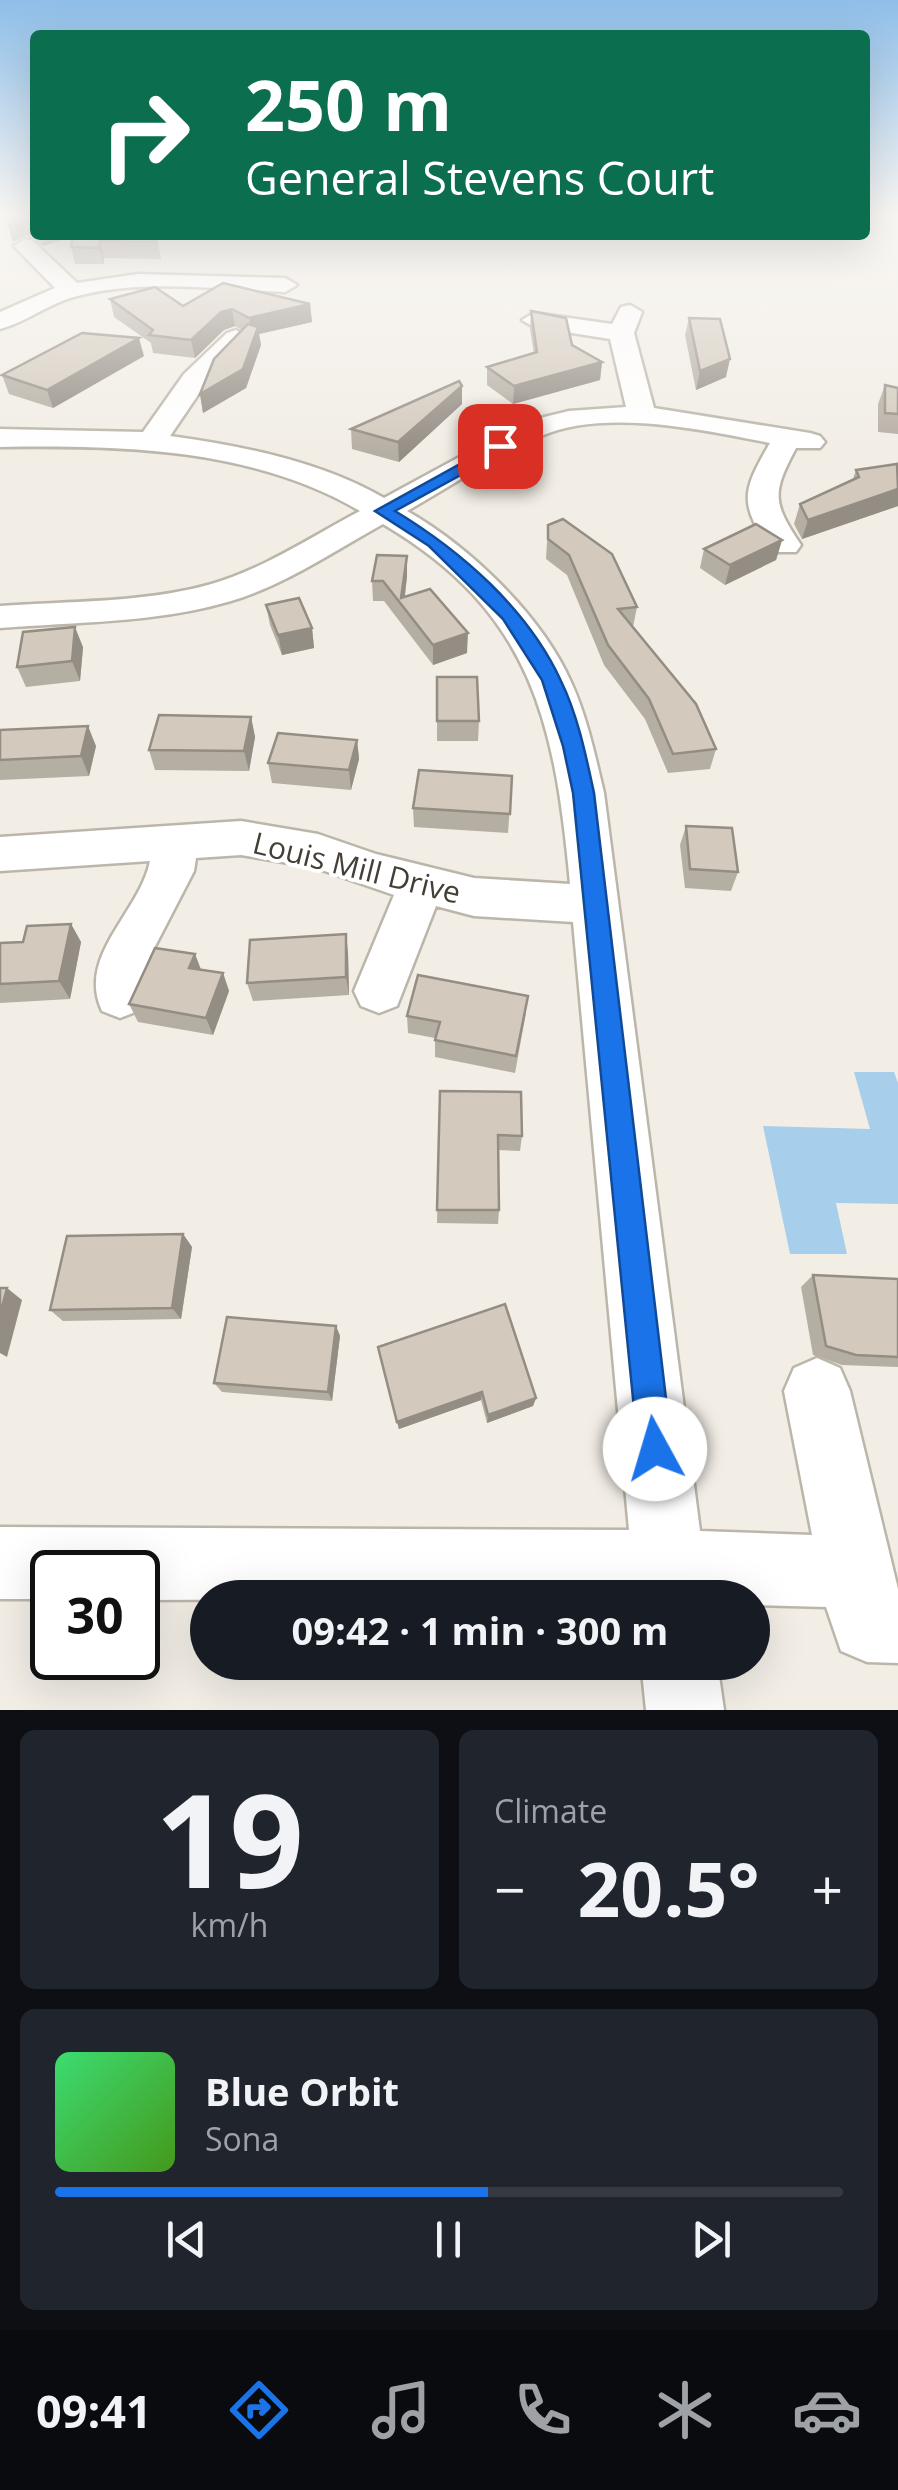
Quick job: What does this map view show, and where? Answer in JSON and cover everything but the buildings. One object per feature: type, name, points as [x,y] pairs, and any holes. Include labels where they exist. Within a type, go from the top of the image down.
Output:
[{"type":"street","points":[[0,322],[57,295]]},
{"type":"street","points":[[534,320],[625,322],[641,414]]},
{"type":"street","points":[[152,440],[194,380],[236,338]]},
{"type":"street","points":[[0,617],[178,603],[221,593],[267,575],[534,428],[580,416],[641,414],[798,440],[760,489],[761,510],[784,545]]},
{"type":"street","points":[[0,438],[54,435],[152,440],[272,464],[334,484],[435,542],[510,616],[552,680],[584,793],[670,1580]]},
{"type":"street","name":"Louis Mill Drive","points":[[0,854],[240,838],[280,843],[422,886],[474,897],[595,904]]},
{"type":"street","points":[[120,996],[125,957],[171,871],[177,840]]},
{"type":"street","points":[[379,991],[422,886]]},
{"type":"street","points":[[770,1590],[877,1599],[817,1391]]},
{"type":"street","points":[[0,1563],[599,1580]]},
{"type":"street","points":[[681,1680],[684,1710]]},
{"type":"water","points":[[854,1072],[894,1072],[898,1083],[898,1204],[836,1203],[847,1254],[790,1254],[763,1126],[870,1129]]},
{"type":"route","points":[[500,446],[383,511],[435,542],[510,616],[552,680],[573,746],[584,793],[655,1449]]}]
